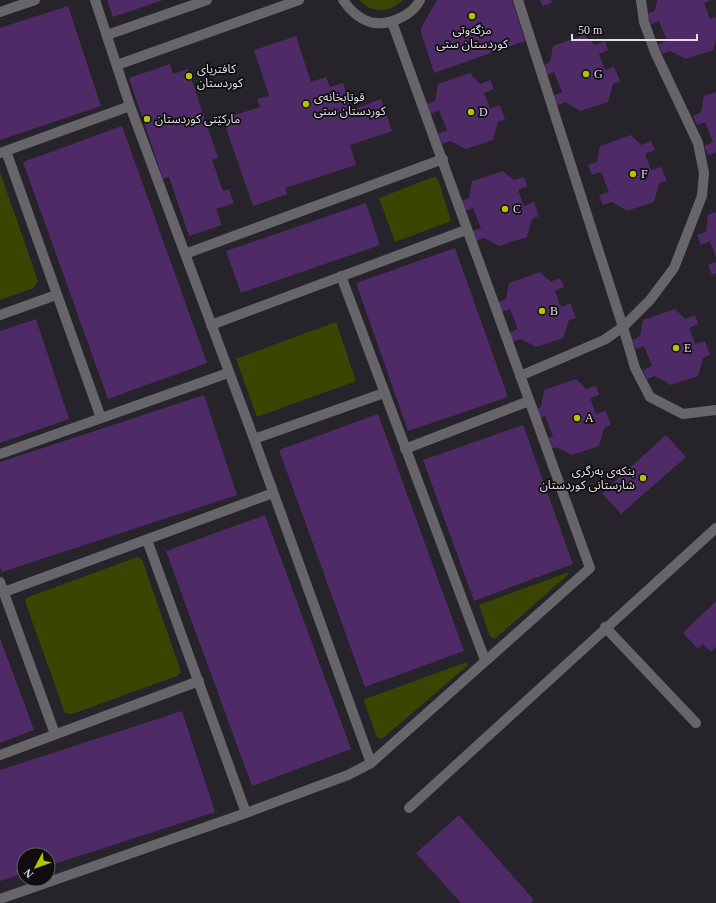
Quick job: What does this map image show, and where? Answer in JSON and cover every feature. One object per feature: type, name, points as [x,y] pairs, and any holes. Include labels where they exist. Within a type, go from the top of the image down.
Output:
[{"type":"street","points":[[0,12],[36,0]]},
{"type":"street","points":[[95,0],[130,106],[212,325],[228,373],[254,439],[371,764]]},
{"type":"street","points":[[107,35],[207,0]]},
{"type":"street","points":[[117,65],[299,0]]},
{"type":"street","points":[[343,0],[350,10],[360,18],[372,22],[392,22],[409,14],[420,0]]},
{"type":"street","points":[[518,0],[635,368],[650,397],[683,414],[716,410]]},
{"type":"street","points":[[520,376],[604,340],[623,327],[650,300],[674,268],[702,196],[704,173],[698,143],[655,52],[644,22],[641,0]]},
{"type":"street","points":[[0,899],[246,813],[348,775],[371,764],[485,660],[590,568],[466,230],[443,159],[392,22]]},
{"type":"street","points":[[101,418],[3,152],[130,106]]},
{"type":"street","points":[[185,254],[443,159]]},
{"type":"street","points":[[212,325],[466,230]]},
{"type":"street","points":[[341,276],[485,660]]},
{"type":"street","points":[[0,315],[56,296]]},
{"type":"street","points":[[0,454],[228,373]]},
{"type":"street","points":[[254,439],[384,393]]},
{"type":"street","points":[[405,449],[529,401]]},
{"type":"street","points":[[4,592],[273,493]]},
{"type":"street","points":[[409,808],[605,627],[716,528]]},
{"type":"street","points":[[147,540],[246,813]]},
{"type":"street","points":[[0,582],[55,734]]},
{"type":"street","points":[[605,627],[696,723]]},
{"type":"street","points":[[0,755],[199,681]]},
{"type":"green space","points":[[359,0],[403,0],[387,9],[375,10],[364,5]]},
{"type":"green space","points":[[0,172],[38,281],[33,288],[0,300]]},
{"type":"green space","points":[[435,177],[438,179],[451,221],[395,242],[379,198]]},
{"type":"green space","points":[[336,322],[356,381],[257,417],[236,359]]},
{"type":"green space","points":[[137,557],[142,559],[181,672],[177,676],[72,714],[65,713],[26,604],[26,598]]},
{"type":"green space","points":[[566,573],[570,573],[496,638],[492,638],[490,636],[479,605]]},
{"type":"green space","points":[[467,662],[468,665],[382,739],[377,737],[364,701],[365,699]]},
{"type":"building","points":[[107,0],[163,0],[113,17]]},
{"type":"building","points":[[437,0],[512,0],[525,41],[434,73],[421,28]]},
{"type":"building","points":[[540,0],[551,0],[552,3],[542,6]]},
{"type":"building","points":[[657,0],[711,0],[704,3],[710,19],[716,17],[716,40],[713,50],[686,59],[670,51],[662,54],[658,44],[667,41],[659,21],[651,24],[647,14],[655,11]]},
{"type":"building","points":[[68,6],[101,106],[0,140],[0,28]]},
{"type":"building","name":"G","points":[[584,35],[595,45],[605,41],[608,50],[599,54],[605,70],[614,67],[620,81],[613,84],[608,102],[580,111],[565,102],[556,106],[553,96],[562,92],[554,72],[545,76],[542,66],[550,62],[553,46]]},
{"type":"building","points":[[296,36],[311,82],[326,77],[330,87],[343,83],[352,110],[381,99],[392,131],[350,145],[356,165],[285,188],[287,194],[253,206],[223,119],[260,107],[257,99],[269,96],[254,50]]},
{"type":"building","points":[[170,64],[173,74],[188,69],[218,158],[212,160],[223,191],[229,189],[234,203],[216,209],[222,225],[189,236],[169,177],[163,179],[129,78]]},
{"type":"building","name":"D","points":[[470,73],[480,84],[490,80],[494,89],[484,93],[490,109],[500,105],[505,119],[498,122],[493,140],[466,149],[450,141],[442,144],[438,134],[447,130],[439,110],[431,114],[427,104],[435,101],[438,84]]},
{"type":"building","points":[[716,92],[716,152],[708,155],[704,146],[713,142],[705,122],[697,125],[693,116],[701,112],[704,96]]},
{"type":"building","points":[[122,126],[207,363],[108,399],[23,162]]},
{"type":"building","name":"F","points":[[631,135],[641,145],[651,141],[655,150],[645,154],[651,170],[661,167],[667,181],[659,183],[654,202],[627,211],[612,202],[603,205],[599,195],[609,192],[601,172],[592,175],[588,165],[597,162],[600,146]]},
{"type":"building","name":"C","points":[[503,171],[514,180],[524,177],[527,186],[518,190],[524,206],[534,202],[539,216],[532,219],[527,237],[499,246],[484,238],[475,241],[472,231],[481,228],[473,208],[465,211],[461,201],[469,198],[472,181]]},
{"type":"building","points":[[366,203],[380,245],[241,293],[226,251]]},
{"type":"building","points":[[716,212],[716,257],[710,241],[701,245],[697,235],[706,232],[708,215]]},
{"type":"building","points":[[455,248],[508,397],[408,431],[356,283]]},
{"type":"building","points":[[716,262],[716,273],[712,275],[708,265]]},
{"type":"building","name":"B","points":[[540,272],[551,282],[560,278],[564,287],[555,291],[561,307],[570,303],[576,318],[569,320],[563,338],[536,347],[521,339],[512,342],[508,333],[518,329],[510,309],[501,312],[497,303],[506,299],[509,283]]},
{"type":"building","name":"E","points":[[675,309],[685,319],[695,315],[698,324],[689,328],[695,344],[705,341],[710,355],[703,358],[698,376],[671,385],[655,376],[647,379],[643,370],[652,366],[644,346],[636,349],[632,340],[640,336],[643,320]]},
{"type":"building","points":[[36,319],[69,419],[0,443],[0,331]]},
{"type":"building","name":"A","points":[[576,379],[586,389],[596,386],[599,395],[590,398],[596,414],[606,411],[611,425],[604,428],[599,446],[572,455],[556,447],[548,450],[544,440],[553,436],[545,416],[537,420],[533,410],[541,407],[544,390]]},
{"type":"building","points":[[204,395],[237,495],[2,572],[0,567],[0,462]]},
{"type":"building","points":[[378,414],[464,651],[365,687],[279,450]]},
{"type":"building","points":[[523,425],[573,564],[474,601],[423,460]]},
{"type":"building","points":[[666,435],[686,457],[621,514],[602,493]]},
{"type":"building","points":[[265,515],[351,749],[252,786],[166,551]]},
{"type":"building","points":[[716,601],[716,647],[711,652],[703,644],[698,649],[683,633]]},
{"type":"building","points":[[0,638],[34,730],[0,743]]},
{"type":"building","points":[[182,711],[215,812],[56,863],[56,847],[16,847],[16,876],[0,881],[0,770]]},
{"type":"building","points":[[459,815],[534,900],[531,903],[461,903],[416,853]]},
{"type":"place","name":"مزگەوتی کوردستان ستی","points":[[472,16]]},
{"type":"place","name":"G","points":[[586,74]]},
{"type":"place","name":"کافتریای کوردستان","points":[[189,76]]},
{"type":"place","name":"قوتابخانەی کوردستان ستی","points":[[306,104]]},
{"type":"place","name":"D","points":[[471,112]]},
{"type":"place","name":"مارکێتی کوردستان","points":[[147,119]]},
{"type":"place","name":"F","points":[[633,174]]},
{"type":"place","name":"C","points":[[505,209]]},
{"type":"place","name":"B","points":[[542,311]]},
{"type":"place","name":"E","points":[[676,348]]},
{"type":"place","name":"A","points":[[577,418]]},
{"type":"place","name":"بنکەی بەرگری شارستانی کوردستان","points":[[643,478]]}]
